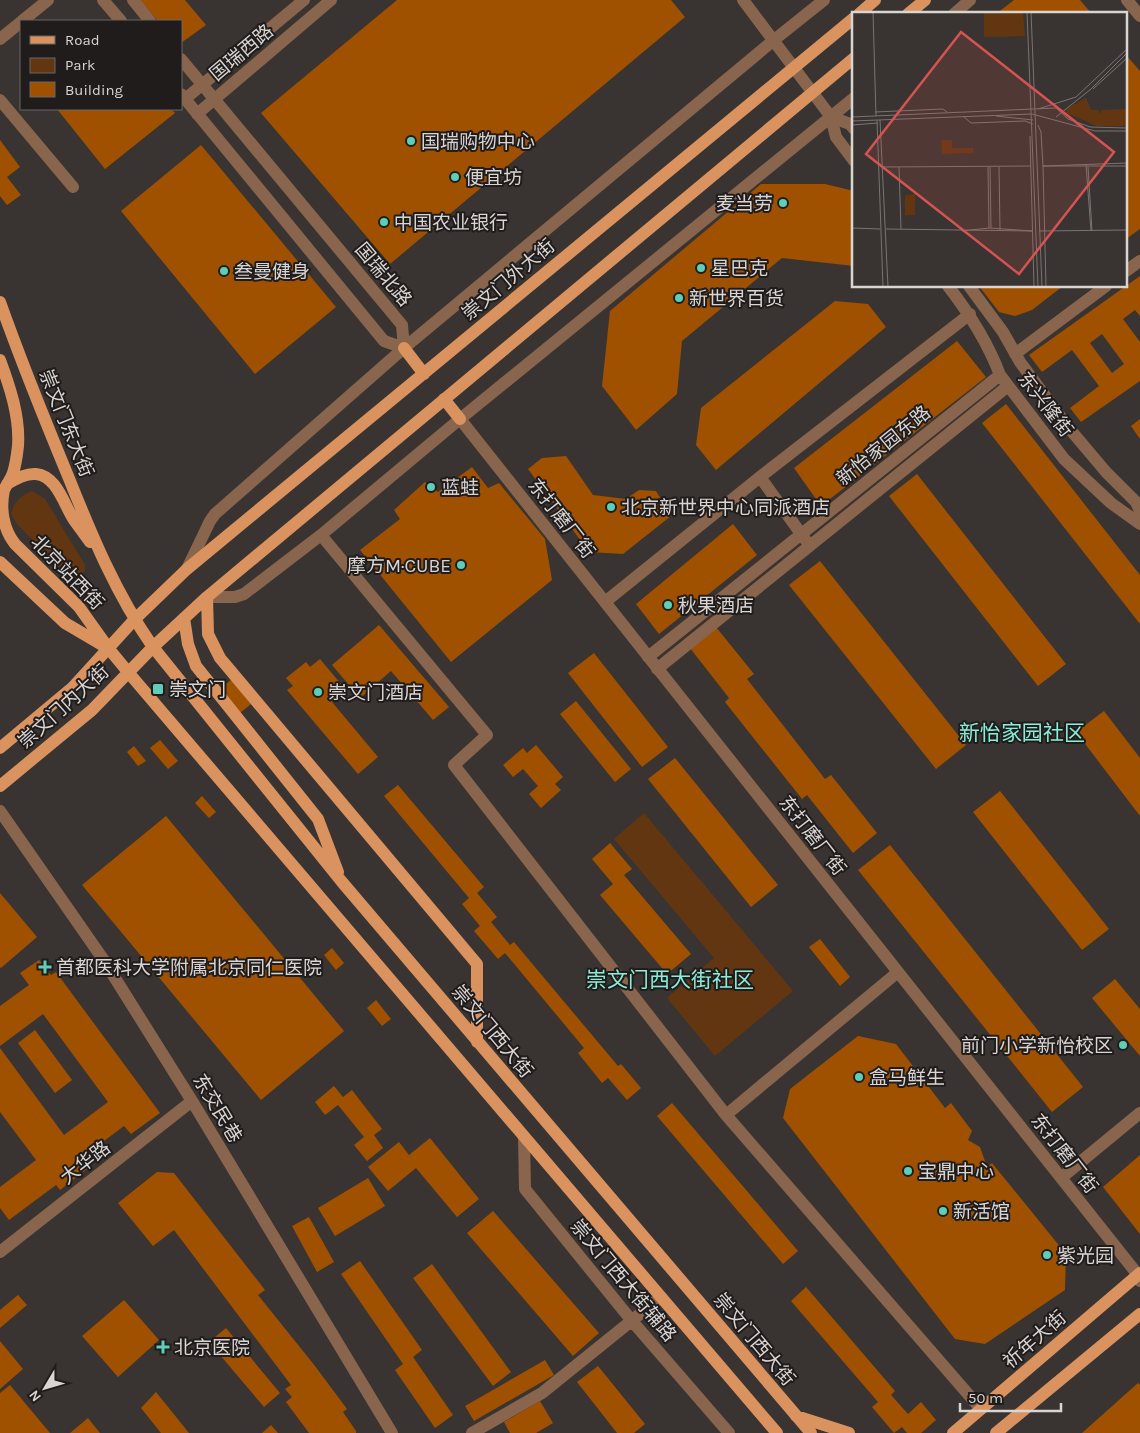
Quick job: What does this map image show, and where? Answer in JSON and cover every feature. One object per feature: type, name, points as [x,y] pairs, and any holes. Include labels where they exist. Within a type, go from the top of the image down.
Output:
[{"type":"main road","points":[[861,12],[876,0]]},
{"type":"main road","points":[[910,12],[925,0]]},
{"type":"main road","name":"崇文门外大街","points":[[109,649],[134,620],[187,569],[852,20]]},
{"type":"main road","points":[[128,672],[206,597],[852,60]]},
{"type":"main road","name":"崇文门东大街","points":[[0,302],[28,381],[102,558],[134,620],[153,647]]},
{"type":"main road","points":[[404,348],[424,374]]},
{"type":"main road","points":[[0,360],[11,395],[18,445],[16,462],[4,485]]},
{"type":"main road","points":[[444,399],[460,419]]},
{"type":"main road","name":"崇文门东大街","points":[[4,485],[18,478],[37,474],[48,479],[58,490],[74,519],[102,558]]},
{"type":"main road","name":"北京站西街","points":[[4,485],[0,503],[2,523],[7,534],[79,607],[109,649]]},
{"type":"main road","name":"北京站西街","points":[[0,562],[65,623],[109,649]]},
{"type":"main road","points":[[206,597],[208,634],[220,658],[477,964],[477,1042]]},
{"type":"main road","points":[[184,618],[188,644],[196,666],[318,819],[342,882]]},
{"type":"main road","name":"崇文门西大街","points":[[153,647],[342,882],[810,1433]]},
{"type":"main road","points":[[109,649],[777,1433]]},
{"type":"main road","name":"崇文门内大街","points":[[0,748],[73,687],[109,649]]},
{"type":"main road","name":"崇文门内大街","points":[[0,786],[92,710],[128,672]]},
{"type":"main road","name":"祈年大街","points":[[953,1433],[1139,1276]]},
{"type":"main road","points":[[996,1433],[1140,1314]]},
{"type":"main road","points":[[796,1416],[849,1433]]},
{"type":"street","points":[[23,20],[48,0]]},
{"type":"street","points":[[103,0],[120,20]]},
{"type":"street","points":[[133,0],[149,20]]},
{"type":"street","name":"国瑞西路","points":[[183,97],[202,84],[304,0]]},
{"type":"street","name":"国瑞西路","points":[[197,114],[331,0]]},
{"type":"street","points":[[743,0],[831,117],[836,137],[852,158]]},
{"type":"street","name":"崇文门外大街","points":[[187,569],[215,514],[404,348],[824,0]]},
{"type":"street","points":[[956,12],[970,0]]},
{"type":"street","points":[[1127,0],[1140,16]]},
{"type":"street","points":[[0,39],[20,23]]},
{"type":"street","name":"国瑞北路","points":[[182,60],[402,325],[404,348]]},
{"type":"street","points":[[183,97],[384,341],[404,348]]},
{"type":"street","points":[[0,100],[73,187]]},
{"type":"street","points":[[206,597],[235,597],[244,594],[320,535],[852,100]]},
{"type":"street","points":[[831,117],[852,126]]},
{"type":"street","points":[[1128,270],[1140,261]]},
{"type":"street","name":"东兴隆街","points":[[950,288],[970,314],[1000,375],[1064,459],[1112,504],[1140,524]]},
{"type":"street","name":"东兴隆街","points":[[971,288],[1004,332],[1020,362],[1084,448],[1136,502],[1140,511]]},
{"type":"street","points":[[1015,354],[1103,288]]},
{"type":"street","points":[[604,602],[760,477],[970,314]]},
{"type":"street","name":"新怡家园东路","points":[[648,657],[1000,375]]},
{"type":"street","name":"新怡家园东路","points":[[657,668],[1008,386]]},
{"type":"street","name":"东打磨厂街","points":[[460,419],[1139,1276]]},
{"type":"street","points":[[760,477],[810,546]]},
{"type":"street","points":[[320,535],[487,735],[454,765],[726,1115],[981,1409]]},
{"type":"street","name":"东交民巷","points":[[0,811],[104,959],[192,1101],[386,1430]]},
{"type":"street","points":[[726,1115],[898,972]]},
{"type":"street","name":"大华路","points":[[0,1252],[192,1101]]},
{"type":"street","points":[[1061,1178],[1140,1113]]},
{"type":"street","name":"崇文门西大街辅路","points":[[524,1137],[525,1189],[632,1321],[729,1433]]},
{"type":"street","points":[[472,1433],[542,1393],[661,1297]]},
{"type":"street","points":[[764,1418],[766,1433]]},
{"type":"green space","points":[[32,491],[45,499],[85,565],[85,571],[74,579],[68,576],[16,523],[11,514],[18,500]]},
{"type":"green space","points":[[644,813],[793,991],[715,1056],[667,998],[714,958],[614,839]]},
{"type":"building","points":[[140,0],[185,0],[206,25],[182,42],[182,20],[157,20]]},
{"type":"building","name":"国瑞购物中心","points":[[397,0],[671,0],[685,17],[390,264],[261,113]]},
{"type":"building","points":[[1014,0],[1080,0],[1090,12],[999,12]]},
{"type":"building","points":[[1128,57],[1140,71],[1140,229],[1128,238]]},
{"type":"building","points":[[58,110],[172,110],[175,113],[105,169]]},
{"type":"building","points":[[0,140],[20,167],[7,177],[21,195],[7,205],[0,196]]},
{"type":"building","points":[[201,145],[336,307],[255,374],[121,211]]},
{"type":"building","name":"新世界百货","points":[[761,184],[825,184],[852,191],[852,266],[782,258],[682,341],[677,394],[636,430],[602,386],[610,311]]},
{"type":"building","points":[[1140,276],[1140,316],[1135,310],[1123,319],[1140,342],[1140,381],[1081,422],[1070,408],[1099,386],[1072,350],[1042,372],[1029,355],[1123,288],[1128,288],[1128,285]],"holes":[[[1102,334],[1124,364],[1112,373],[1090,343]]]},
{"type":"building","points":[[981,288],[1060,288],[1032,310],[1015,316],[999,312]]},
{"type":"building","points":[[835,301],[868,304],[886,327],[716,470],[696,445],[701,408]]},
{"type":"building","points":[[957,341],[986,377],[821,506],[794,468]]},
{"type":"building","points":[[1006,404],[1140,575],[1140,624],[982,423]]},
{"type":"building","points":[[1140,419],[1140,439],[1131,426]]},
{"type":"building","name":"北京新世界中心同派酒店","points":[[566,456],[593,495],[626,499],[639,490],[656,491],[671,516],[623,554],[589,552],[528,469],[542,458]]},
{"type":"building","name":"摩方M·CUBE","points":[[472,467],[488,488],[499,483],[545,539],[552,580],[451,662],[360,550],[400,519],[394,510],[425,482],[438,492]]},
{"type":"building","points":[[917,474],[1066,664],[1038,686],[889,496]]},
{"type":"building","points":[[733,524],[757,555],[659,634],[636,604]]},
{"type":"building","points":[[820,561],[966,745],[936,769],[789,585]]},
{"type":"building","points":[[379,625],[449,707],[433,720],[391,671],[360,698],[332,665]]},
{"type":"building","points":[[716,627],[754,674],[747,679],[825,779],[831,775],[877,833],[853,853],[807,795],[802,799],[725,702],[729,698],[690,648]]},
{"type":"building","points":[[594,653],[668,747],[642,767],[568,673]]},
{"type":"building","points":[[320,659],[346,690],[332,702],[378,757],[358,774],[287,690],[293,686],[286,678],[306,662],[310,667]]},
{"type":"building","points":[[232,679],[251,704],[240,713],[220,689]]},
{"type":"building","points":[[576,701],[631,769],[615,782],[560,714]]},
{"type":"building","points":[[1104,711],[1140,758],[1140,816],[1076,732]]},
{"type":"building","points":[[160,740],[178,761],[168,769],[150,748]]},
{"type":"building","points":[[536,745],[563,777],[555,784],[561,790],[541,808],[529,794],[538,786],[523,769],[513,777],[503,765],[523,748],[527,753]]},
{"type":"building","points":[[134,746],[146,761],[138,766],[127,752]]},
{"type":"building","points":[[675,758],[778,885],[751,907],[648,779]]},
{"type":"building","points":[[398,785],[484,887],[477,893],[497,917],[491,922],[510,945],[514,942],[618,1066],[621,1064],[641,1088],[627,1100],[608,1078],[602,1083],[578,1053],[584,1048],[505,953],[498,959],[474,931],[480,926],[462,904],[469,898],[384,796]]},
{"type":"building","points":[[1000,791],[1109,929],[1082,950],[973,812]]},
{"type":"building","points":[[202,796],[216,812],[209,818],[195,803]]},
{"type":"building","points":[[166,816],[344,1031],[261,1100],[82,885]]},
{"type":"building","points":[[610,843],[632,869],[624,875],[691,954],[667,974],[600,895],[613,884],[592,859]]},
{"type":"building","points":[[890,845],[1083,1087],[1052,1112],[858,870]]},
{"type":"building","points":[[0,893],[37,937],[1,968],[0,967]]},
{"type":"building","points":[[820,939],[850,977],[840,986],[809,947]]},
{"type":"building","points":[[332,948],[344,963],[336,970],[324,955]]},
{"type":"building","points":[[39,960],[51,975],[56,972],[160,1113],[131,1134],[124,1126],[80,1159],[87,1169],[60,1190],[56,1185],[9,1220],[0,1208],[0,1187],[36,1160],[0,1112],[0,1048],[64,1135],[108,1102],[43,1014],[0,1046],[0,1006],[29,985],[20,973]]},
{"type":"building","points":[[1115,979],[1140,1009],[1140,1056],[1092,998]]},
{"type":"building","points":[[376,1000],[391,1019],[382,1026],[367,1008]]},
{"type":"building","points":[[35,1030],[72,1080],[55,1093],[18,1043]]},
{"type":"building","name":"新活馆","points":[[858,1036],[896,1044],[945,1108],[951,1103],[972,1131],[968,1140],[980,1147],[987,1167],[992,1163],[1066,1254],[1065,1290],[985,1344],[955,1339],[783,1118],[790,1089]]},
{"type":"building","points":[[334,1086],[343,1097],[352,1090],[382,1129],[374,1135],[383,1148],[367,1161],[354,1145],[364,1137],[338,1105],[325,1115],[315,1102]]},
{"type":"building","points":[[672,1103],[798,1251],[783,1264],[657,1116]]},
{"type":"building","points":[[430,1138],[479,1199],[457,1217],[416,1168],[388,1191],[368,1167],[399,1142],[409,1155]]},
{"type":"building","points":[[1140,1155],[1140,1234],[1103,1187]]},
{"type":"building","points":[[157,1172],[174,1173],[265,1290],[258,1295],[347,1409],[343,1412],[356,1433],[309,1433],[286,1402],[292,1397],[285,1389],[291,1385],[174,1230],[153,1246],[118,1203]]},
{"type":"building","points":[[368,1178],[385,1206],[335,1236],[318,1208]]},
{"type":"building","points":[[493,1211],[599,1333],[573,1356],[467,1233]]},
{"type":"building","points":[[309,1217],[334,1262],[317,1272],[292,1226]]},
{"type":"building","points":[[360,1261],[422,1350],[413,1357],[453,1415],[435,1428],[395,1370],[403,1364],[341,1274]]},
{"type":"building","points":[[432,1264],[511,1372],[493,1386],[413,1278]]},
{"type":"building","points":[[806,1287],[895,1391],[891,1395],[908,1414],[921,1402],[936,1420],[921,1433],[907,1433],[902,1427],[894,1433],[872,1407],[878,1402],[791,1301]]},
{"type":"building","points":[[18,1295],[27,1305],[0,1328],[0,1310]]},
{"type":"building","points":[[124,1300],[159,1340],[118,1377],[82,1336]]},
{"type":"building","points":[[226,1328],[280,1393],[264,1407],[209,1342]]},
{"type":"building","points":[[0,1341],[23,1369],[0,1389]]},
{"type":"building","points":[[545,1360],[554,1375],[474,1421],[465,1406]]},
{"type":"building","points":[[598,1366],[645,1424],[634,1433],[617,1433],[577,1382]]},
{"type":"building","points":[[1138,1383],[1140,1385],[1140,1433],[1082,1433]]},
{"type":"building","points":[[10,1385],[50,1433],[0,1433],[0,1393]]},
{"type":"building","points":[[156,1392],[189,1433],[161,1433],[141,1408]]},
{"type":"building","points":[[540,1401],[553,1423],[536,1433],[510,1433],[504,1422]]},
{"type":"building","points":[[88,1418],[100,1433],[70,1433]]},
{"type":"building","points":[[271,1425],[278,1433],[262,1433]]},
{"type":"place","name":"国瑞购物中心","points":[[411,141]]},
{"type":"place","name":"便宜坊","points":[[455,177]]},
{"type":"place","name":"麦当劳","points":[[783,203]]},
{"type":"place","name":"中国农业银行","points":[[384,222]]},
{"type":"place","name":"星巴克","points":[[701,268]]},
{"type":"place","name":"叁曼健身","points":[[224,271]]},
{"type":"place","name":"新世界百货","points":[[679,298]]},
{"type":"place","name":"蓝蛙","points":[[431,487]]},
{"type":"place","name":"北京新世界中心同派酒店","points":[[611,507]]},
{"type":"place","name":"摩方M·CUBE","points":[[461,565]]},
{"type":"place","name":"秋果酒店","points":[[668,605]]},
{"type":"place","name":"崇文门","points":[[158,689]]},
{"type":"place","name":"崇文门酒店","points":[[318,692]]},
{"type":"place","name":"首都医科大学附属北京同仁医院","points":[[45,967]]},
{"type":"place","name":"前门小学新怡校区","points":[[1123,1045]]},
{"type":"place","name":"盒马鲜生","points":[[859,1077]]},
{"type":"place","name":"宝鼎中心","points":[[908,1171]]},
{"type":"place","name":"新活馆","points":[[943,1211]]},
{"type":"place","name":"紫光园","points":[[1047,1255]]},
{"type":"place","name":"北京医院","points":[[163,1347]]},
{"type":"district","name":"新怡家园社区","points":[[1022,733]]},
{"type":"district","name":"崇文门西大街社区","points":[[670,980]]}]
